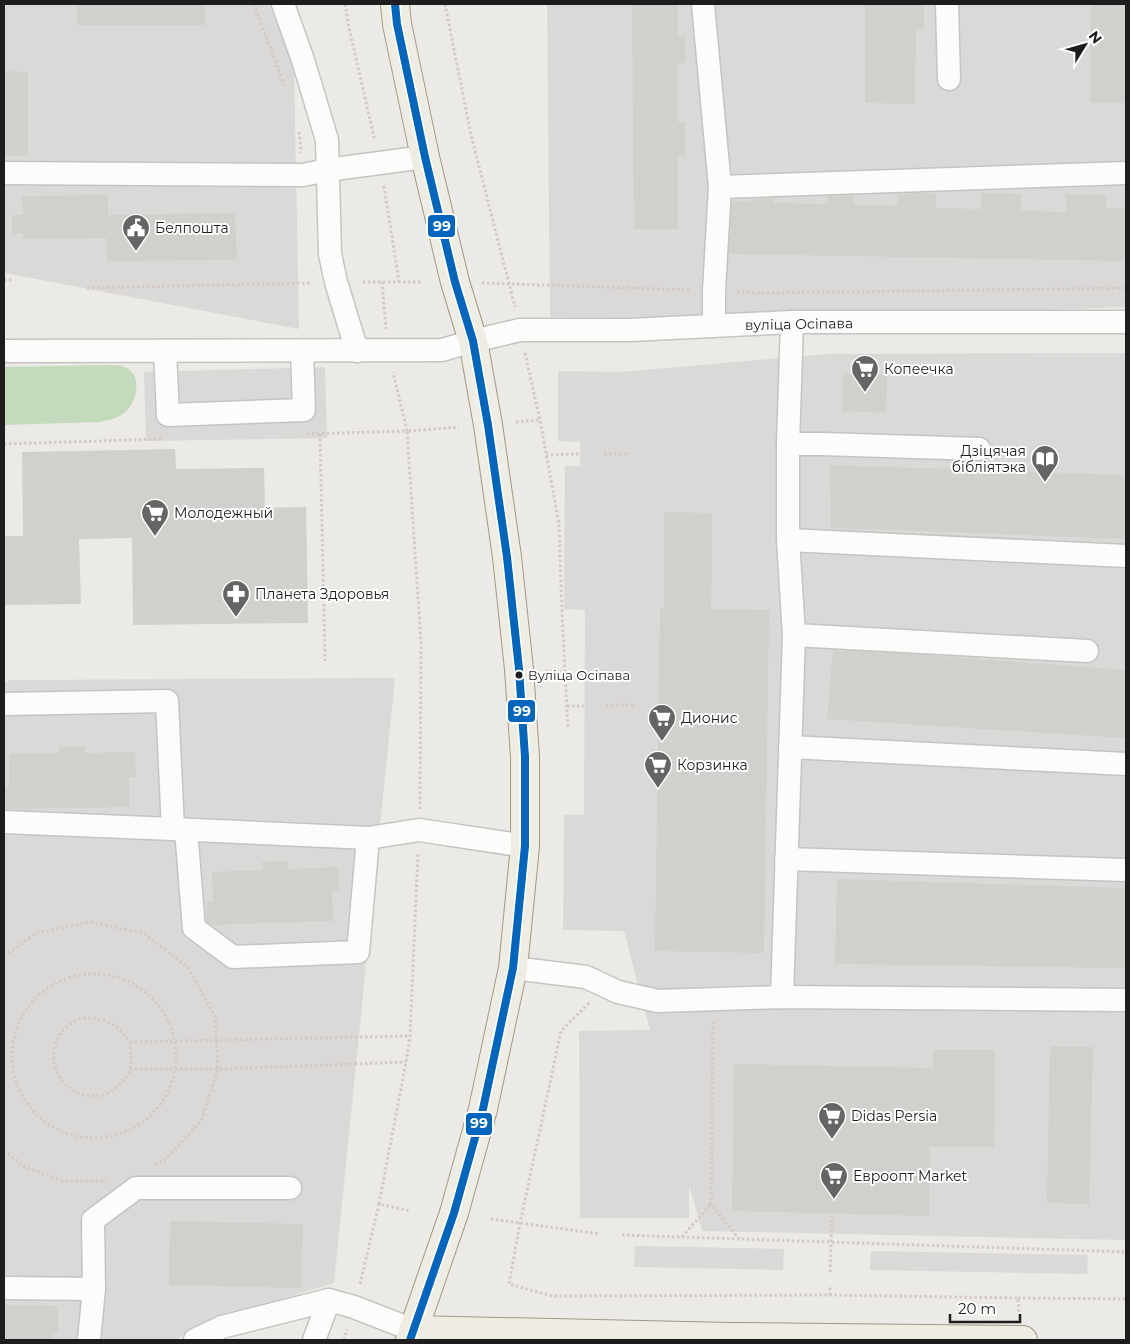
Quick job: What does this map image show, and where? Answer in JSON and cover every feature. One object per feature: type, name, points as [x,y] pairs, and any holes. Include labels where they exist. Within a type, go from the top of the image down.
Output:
[{"type":"main road","points":[[394,4],[424,157],[473,341],[489,434],[508,566],[519,669],[525,757],[525,846],[513,968],[483,1109],[460,1194],[412,1335],[979,1340],[1021,1328]]},
{"type":"street","points":[[283,4],[303,60],[327,140],[330,254],[336,282],[357,351]]},
{"type":"street","points":[[702,4],[720,187],[714,291],[714,326]]},
{"type":"street","points":[[947,4],[949,79]]},
{"type":"street","points":[[4,173],[303,175],[424,157]]},
{"type":"street","points":[[720,187],[1126,173]]},
{"type":"street","points":[[782,997],[794,635],[788,540],[788,444],[792,322]]},
{"type":"street","name":"вуліца Осіпава","points":[[4,351],[442,350],[520,330],[630,330],[792,322],[1126,322]]},
{"type":"street","points":[[165,351],[168,415],[304,410],[302,351]]},
{"type":"street","points":[[788,444],[979,449]]},
{"type":"street","points":[[788,540],[1126,556]]},
{"type":"street","points":[[794,635],[1087,651]]},
{"type":"street","points":[[4,704],[167,701],[180,829],[194,928],[233,958],[358,952],[368,838]]},
{"type":"street","points":[[790,747],[1126,764]]},
{"type":"street","points":[[4,822],[368,838],[419,830],[525,846]]},
{"type":"street","points":[[786,859],[1126,870]]},
{"type":"street","points":[[513,968],[586,978],[618,992],[658,1001],[782,997],[1126,1000]]},
{"type":"street","points":[[89,1340],[94,1289],[93,1220],[136,1188],[290,1188]]},
{"type":"street","points":[[4,1288],[94,1289]]},
{"type":"street","points":[[195,1340],[223,1334],[329,1300],[354,1307],[412,1335]]},
{"type":"street","points":[[314,1340],[329,1300]]},
{"type":"path","points":[[254,4],[284,86]]},
{"type":"path","points":[[345,4],[378,149]]},
{"type":"path","points":[[445,4],[471,135],[510,283],[516,313]]},
{"type":"path","points":[[299,130],[303,175]]},
{"type":"path","points":[[383,177],[399,282]]},
{"type":"path","points":[[4,280],[13,280]]},
{"type":"path","points":[[363,282],[423,282]]},
{"type":"path","points":[[481,282],[762,293],[1126,288]]},
{"type":"path","points":[[87,288],[311,283]]},
{"type":"path","points":[[524,350],[540,420],[559,524],[568,728]]},
{"type":"path","points":[[516,422],[540,420]]},
{"type":"path","points":[[344,1340],[380,1204],[410,1036],[419,830],[421,643],[407,432],[459,427]]},
{"type":"path","points":[[320,434],[325,661]]},
{"type":"path","points":[[546,455],[580,454]]},
{"type":"path","points":[[604,454],[630,454]]},
{"type":"path","points":[[606,705],[635,705]]},
{"type":"path","points":[[567,706],[584,706]]},
{"type":"path","points":[[4,956],[36,933],[91,922],[145,934],[188,968],[215,1016],[218,1069],[201,1121],[165,1160],[148,1167]]},
{"type":"path","points":[[107,974],[138,985],[161,1007],[175,1037],[175,1041],[176,1069],[164,1101],[140,1125],[109,1138],[75,1137],[47,1125],[25,1102],[12,1074],[12,1042],[23,1012],[45,988],[74,975],[107,974]]},
{"type":"path","points":[[588,1004],[561,1031],[520,1223],[509,1284],[552,1296],[830,1295],[1126,1300]]},
{"type":"path","points":[[83,1018],[99,1018],[113,1024],[130,1042],[130,1070],[116,1088],[104,1094],[90,1096],[74,1092],[62,1082],[54,1067],[53,1051],[58,1036],[69,1024],[83,1018]]},
{"type":"path","points":[[713,1018],[711,1204],[739,1239]]},
{"type":"path","points":[[130,1042],[410,1036]]},
{"type":"path","points":[[130,1070],[218,1069],[406,1062]]},
{"type":"path","points":[[4,1150],[25,1167],[63,1181],[116,1181]]},
{"type":"path","points":[[380,1204],[411,1211]]},
{"type":"path","points":[[681,1237],[711,1204]]},
{"type":"path","points":[[830,1272],[832,1214]]},
{"type":"path","points":[[491,1219],[600,1234]]},
{"type":"path","points":[[622,1235],[1126,1252]]},
{"type":"path","points":[[830,1285],[830,1295]]},
{"type":"path","points":[[1018,1298],[1021,1328]]},
{"type":"shaded area","points":[[4,4],[269,4],[294,67],[299,329],[4,273]]},
{"type":"shaded area","points":[[547,4],[1126,4],[1126,307],[796,319],[550,317]]},
{"type":"shaded area","points":[[1126,353],[1126,1240],[702,1231],[689,1185],[689,1218],[580,1218],[579,1031],[650,1030],[624,931],[563,930],[564,815],[584,815],[585,610],[564,609],[565,466],[580,466],[580,442],[558,441],[558,371],[621,372],[828,354]]},
{"type":"shaded area","points":[[325,367],[327,438],[146,441],[144,372]]},
{"type":"shaded area","points":[[395,678],[334,1283],[220,1318],[174,1340],[4,1340],[4,683],[11,680]]},
{"type":"shaded area","points":[[635,1246],[784,1249],[783,1270],[634,1267]]},
{"type":"shaded area","points":[[871,1251],[1088,1255],[1087,1274],[870,1270]]},
{"type":"green space","points":[[112,365],[129,369],[136,381],[134,400],[120,416],[100,422],[4,425],[4,367]]},
{"type":"building","points":[[77,4],[205,4],[205,25],[77,25]]},
{"type":"building","points":[[632,4],[678,4],[678,36],[685,36],[685,63],[677,63],[678,122],[685,122],[685,156],[678,156],[678,229],[634,229]]},
{"type":"building","points":[[865,4],[924,4],[924,29],[916,29],[915,104],[865,103]]},
{"type":"building","points":[[1091,4],[1126,4],[1126,103],[1090,103]]},
{"type":"building","points":[[4,71],[28,72],[28,156],[4,156]]},
{"type":"building","points":[[981,193],[1021,194],[1021,211],[1066,212],[1066,194],[1106,195],[1106,208],[1126,208],[1126,261],[729,254],[732,201],[751,202],[751,199],[774,198],[774,203],[827,204],[828,196],[854,196],[854,205],[898,206],[898,194],[936,194],[936,208],[981,209]]},
{"type":"building","points":[[108,195],[108,215],[235,213],[237,260],[107,261],[106,238],[23,239],[23,233],[12,234],[12,215],[23,215],[22,196]]},
{"type":"building","name":"Копеечка","points":[[843,373],[887,375],[886,413],[842,411]]},
{"type":"building","name":"Молодежный","points":[[175,449],[176,469],[264,468],[265,508],[306,507],[308,623],[133,625],[132,538],[79,539],[81,604],[4,605],[4,536],[23,536],[22,452]]},
{"type":"building","points":[[830,465],[1126,475],[1126,539],[831,528]]},
{"type":"building","points":[[664,512],[712,513],[711,609],[769,610],[764,953],[655,951],[660,608],[664,608]]},
{"type":"building","points":[[833,650],[1126,670],[1126,738],[827,719]]},
{"type":"building","points":[[85,746],[85,753],[135,752],[136,777],[129,777],[129,807],[4,809],[4,786],[9,786],[9,754],[59,753],[59,747]]},
{"type":"building","points":[[287,861],[288,869],[338,867],[339,891],[332,891],[333,921],[212,925],[207,922],[207,902],[213,901],[212,872],[263,870],[262,862]]},
{"type":"building","points":[[837,879],[1126,888],[1126,968],[835,964]]},
{"type":"building","points":[[1050,1046],[1093,1047],[1089,1204],[1047,1203]]},
{"type":"building","name":"Didas Persia","points":[[933,1050],[995,1050],[994,1147],[930,1147],[929,1216],[732,1211],[734,1064],[933,1068]]},
{"type":"building","points":[[170,1221],[303,1224],[301,1288],[169,1285]]},
{"type":"building","points":[[4,1305],[58,1306],[58,1333],[53,1333],[53,1340],[4,1340]]},
{"type":"transit line","name":"99","points":[[395,4],[397,24],[425,157],[455,282],[473,341],[488,425],[507,557],[519,669],[525,757],[525,846],[513,968],[483,1109],[454,1213],[410,1340]]},
{"type":"place","name":"Белпошта","points":[[136,252]]},
{"type":"place","name":"Копеечка","points":[[865,393]]},
{"type":"place","name":"Дзіцячая бібліятэка","points":[[1045,483]]},
{"type":"place","name":"Молодежный","points":[[155,537]]},
{"type":"place","name":"Планета Здоровья","points":[[236,618]]},
{"type":"place","name":"Вуліца Осіпава","points":[[519,675]]},
{"type":"place","name":"Дионис","points":[[662,742]]},
{"type":"place","name":"Корзинка","points":[[658,789]]},
{"type":"place","name":"Didas Persia","points":[[832,1140]]},
{"type":"place","name":"Евроопт Market","points":[[834,1200]]}]
